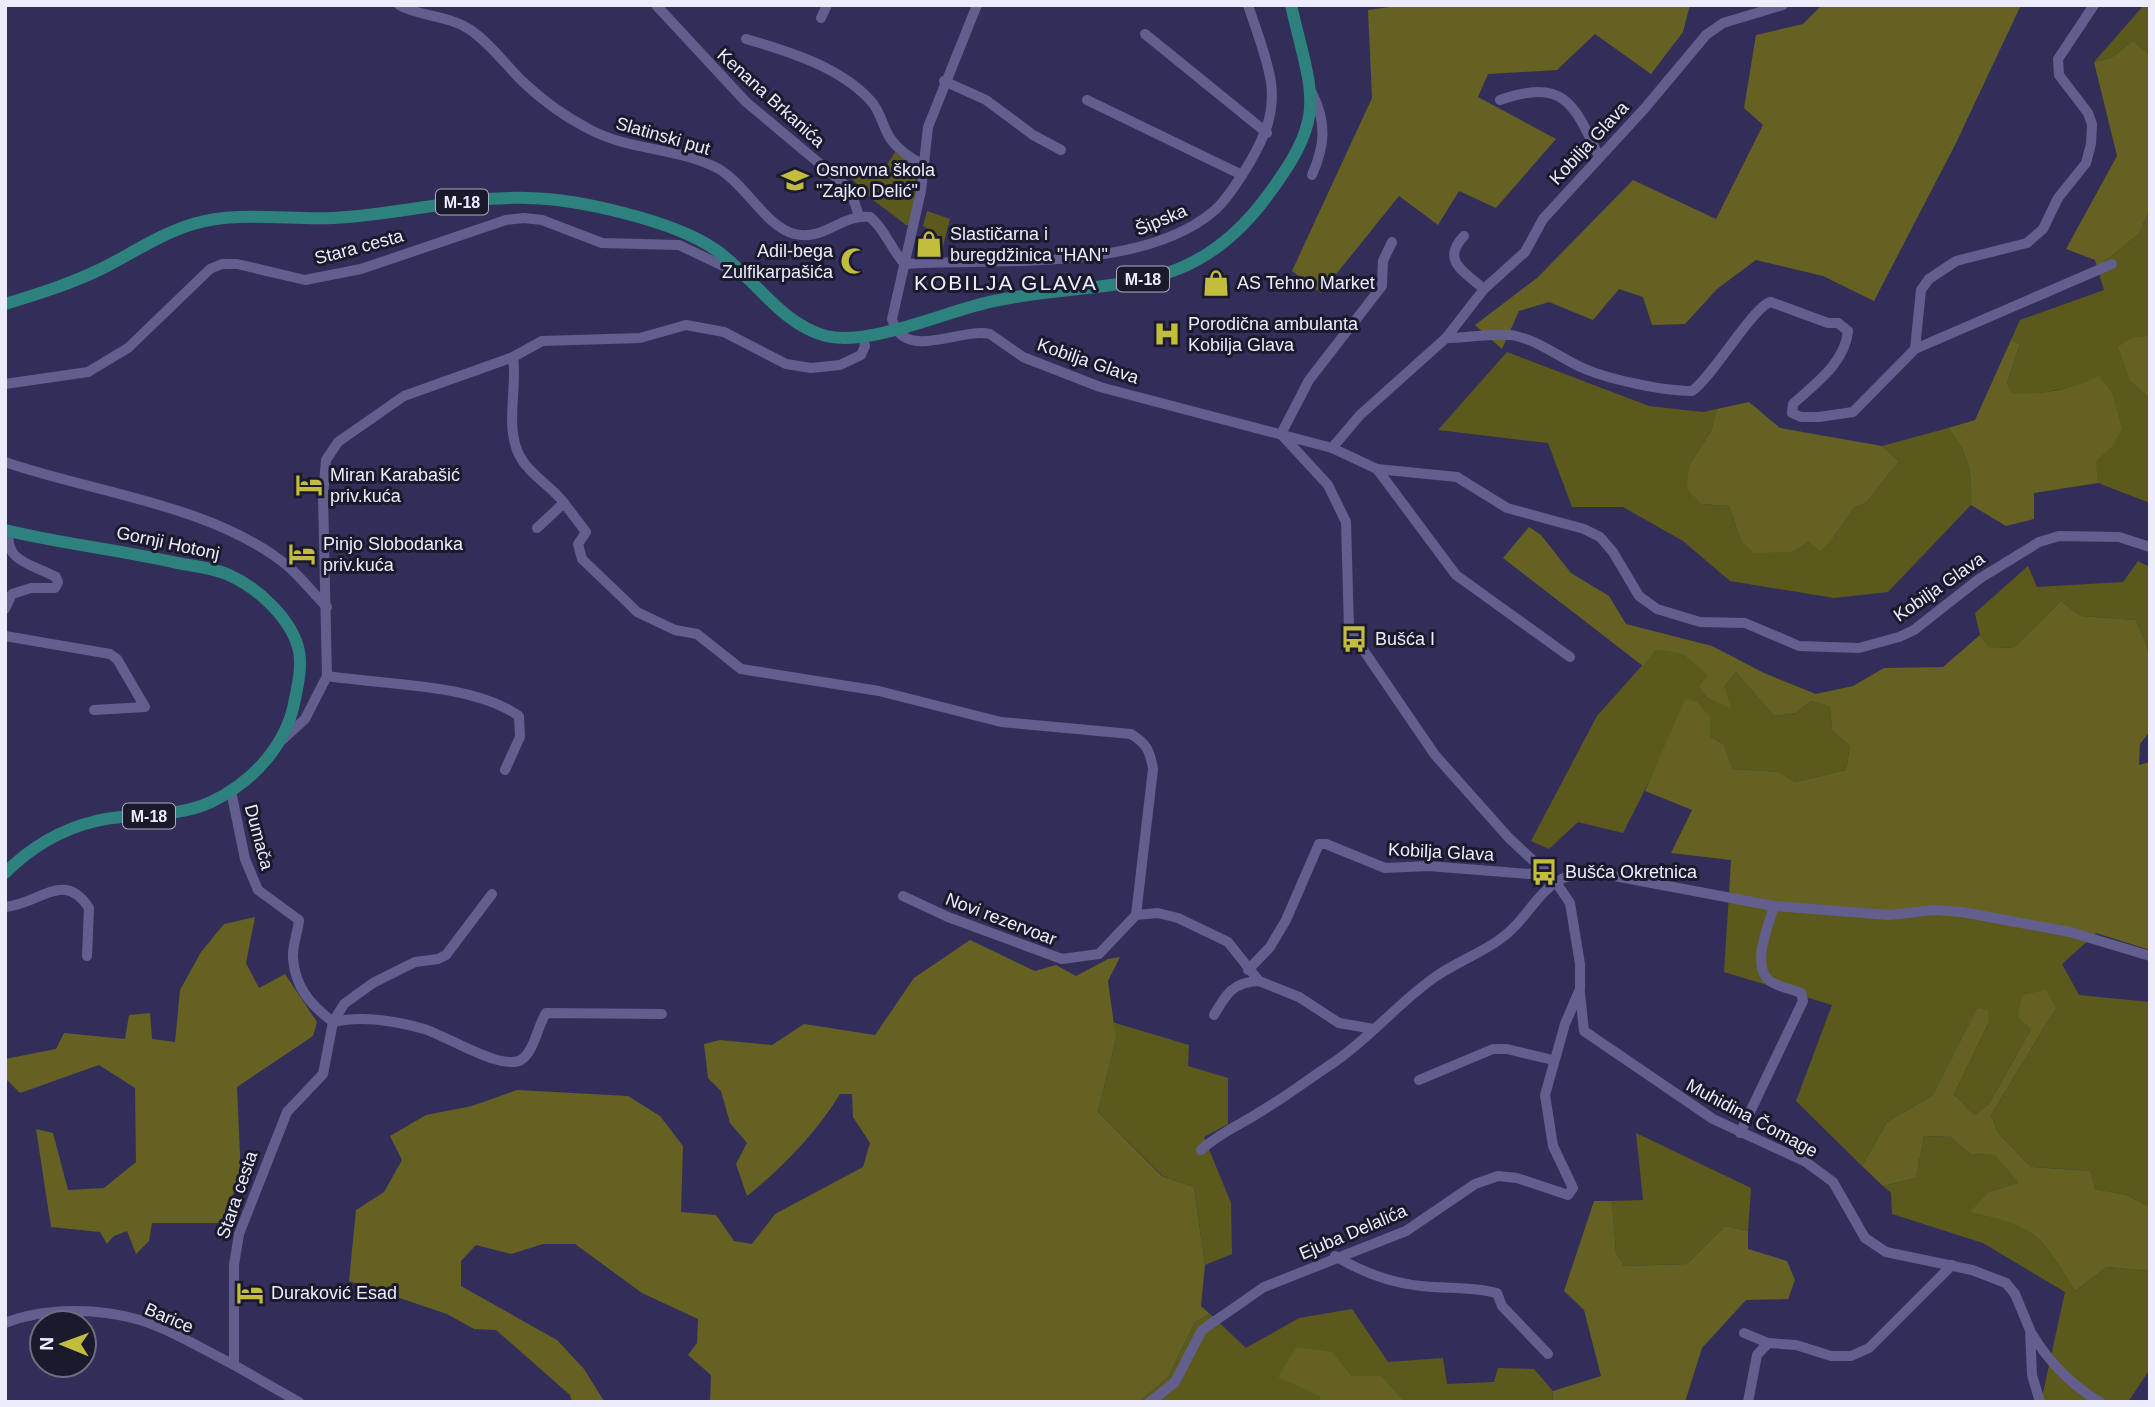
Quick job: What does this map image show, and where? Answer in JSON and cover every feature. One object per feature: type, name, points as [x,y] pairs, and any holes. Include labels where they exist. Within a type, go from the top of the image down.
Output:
[{"type":"main road","name":"M-18","points":[[895,328],[993,301],[1104,288],[1185,267],[1237,234],[1300,150],[1311,110],[1312,93],[1291,5]]},
{"type":"main road","name":"Stara cesta","points":[[5,304],[74,281],[153,240],[189,225],[215,219],[331,218],[492,198],[533,198],[567,203],[682,230],[716,251],[748,278],[776,308],[806,328],[845,339],[895,328]]},
{"type":"main road","name":"Gornji Hotonj","points":[[5,873],[41,844],[64,832],[98,821],[188,811],[231,791],[256,772],[281,740],[295,701],[300,668],[299,651],[292,635],[272,606],[247,585],[227,574],[135,553],[7,530]]},
{"type":"street","name":"Slatinski put","points":[[399,5],[467,27],[525,84],[589,130],[631,146],[700,161],[717,168],[734,178],[784,230],[796,235],[821,234],[847,218],[859,216]]},
{"type":"street","name":"Kenana Brkanića","points":[[656,5],[746,102],[849,189],[859,216]]},
{"type":"street","points":[[821,18],[827,5]]},
{"type":"street","points":[[895,328],[892,319],[924,165],[928,127],[944,81],[977,5]]},
{"type":"street","name":"Šipska","points":[[905,264],[1093,258],[1128,250],[1205,218],[1218,208],[1267,133],[1271,81],[1248,5]]},
{"type":"street","name":"Kobilja Glava","points":[[1332,448],[1360,415],[1446,338],[1484,289],[1524,252],[1542,219],[1706,35],[1723,23],[1783,5]]},
{"type":"street","points":[[1915,349],[1921,290],[1929,279],[1956,261],[2027,243],[2043,229],[2058,198],[2086,163],[2092,124],[2088,113],[2059,75],[2058,59],[2094,5]]},
{"type":"street","points":[[1145,34],[1267,133]]},
{"type":"street","points":[[746,39],[824,65],[839,75],[870,100],[889,137],[900,149],[924,165]]},
{"type":"street","points":[[944,81],[986,100],[1033,135],[1061,150]]},
{"type":"street","points":[[1500,100],[1527,91],[1554,94],[1570,103],[1599,157]]},
{"type":"street","points":[[1312,93],[1323,125],[1322,151],[1312,175]]},
{"type":"street","points":[[1087,100],[1242,175]]},
{"type":"street","points":[[859,216],[870,217],[882,227],[896,255],[905,264]]},
{"type":"street","name":"Stara cesta","points":[[5,384],[88,372],[128,348],[210,269],[222,264],[237,264],[304,280],[361,269],[506,220],[542,220],[602,243],[679,245],[748,278]]},
{"type":"street","points":[[1464,236],[1452,255],[1454,262],[1484,289]]},
{"type":"street","points":[[1282,434],[1309,380],[1382,285],[1383,261],[1392,243]]},
{"type":"street","points":[[1446,338],[1485,338],[1505,334],[1517,336],[1544,346],[1584,368],[1692,391],[1750,324],[1761,306],[1771,302],[1828,323],[1838,323],[1848,331],[1847,339],[1831,369],[1793,404],[1792,413],[1801,417],[1836,416],[1853,412],[1915,349],[2112,264]]},
{"type":"street","points":[[281,740],[305,719],[327,676],[323,496],[326,460],[338,442],[404,396],[513,357],[542,341],[640,338],[686,325],[701,326],[724,332],[786,364],[811,368],[840,365],[861,355],[865,346],[863,337]]},
{"type":"street","name":"Kobilja Glava","points":[[895,328],[905,339],[917,341],[990,334],[1023,357],[1100,387],[1332,448],[1377,469],[1458,477],[1507,508],[1584,529],[1600,537],[1613,552],[1640,596],[1657,609],[1700,622],[1745,623],[1799,646],[1859,648],[1899,637],[1914,630],[1979,579],[2039,542],[2059,536],[2119,537],[2150,547]]},
{"type":"street","points":[[513,357],[516,375],[512,423],[515,446],[527,466],[564,503],[586,532],[578,544],[582,559],[637,612],[675,630],[697,634],[741,669],[879,691],[1001,722],[1131,734],[1142,740],[1150,750],[1153,769],[1136,915],[1158,913],[1178,918],[1228,942],[1259,981],[1299,997],[1339,1023],[1374,1029]]},
{"type":"street","name":"Kobilja Glava","points":[[1282,434],[1328,485],[1346,522],[1349,629],[1435,755],[1509,838],[1555,881]]},
{"type":"street","points":[[5,462],[198,518],[246,541],[289,567],[327,607]]},
{"type":"street","name":"Kobilja Glava","points":[[1377,469],[1456,575],[1570,657]]},
{"type":"street","points":[[537,528],[564,503]]},
{"type":"street","points":[[5,609],[12,594],[31,588],[55,588],[58,582],[55,577],[12,555],[7,545],[7,530]]},
{"type":"street","points":[[5,636],[110,654],[117,659],[145,707],[94,710]]},
{"type":"street","points":[[327,676],[461,692],[503,705],[519,716],[520,737],[505,770]]},
{"type":"street","name":"Dumača","points":[[231,791],[245,859],[258,890],[299,920],[292,957],[300,989],[311,1004],[333,1023]]},
{"type":"street","name":"Kobilja Glava","points":[[1248,970],[1270,947],[1286,920],[1319,844],[1326,844],[1385,868],[1428,866],[1528,874],[1544,869]]},
{"type":"street","points":[[1201,1150],[1212,1140],[1263,1110],[1342,1057],[1434,978],[1500,939],[1526,915],[1546,887],[1578,872],[1593,872],[1774,906],[1889,915],[1934,910],[1962,912],[2070,932],[2150,957]]},
{"type":"street","name":"Ejuba Delalića","points":[[1150,1402],[1175,1382],[1202,1330],[1264,1287],[1335,1256],[1406,1231],[1475,1184],[1498,1176],[1517,1178],[1561,1194],[1571,1193],[1572,1182],[1553,1146],[1545,1111],[1545,1096],[1553,1060],[1580,989],[1580,964],[1570,903],[1555,881]]},
{"type":"street","points":[[5,907],[19,906],[61,887],[73,891],[89,908],[87,956]]},
{"type":"street","name":"Stara cesta","points":[[234,1365],[234,1265],[239,1234],[287,1112],[323,1074],[333,1023],[344,1004],[373,983],[415,962],[438,959],[446,955],[492,894]]},
{"type":"street","name":"Novi rezervoar","points":[[903,896],[948,917],[1062,959],[1099,954],[1136,915]]},
{"type":"street","points":[[1740,1133],[1803,1001],[1801,993],[1770,981],[1763,971],[1763,946],[1774,906]]},
{"type":"street","points":[[1214,1015],[1228,991],[1236,985],[1259,981]]},
{"type":"street","name":"Muhidina Čomage","points":[[1580,989],[1582,1023],[1584,1031],[1591,1038],[1619,1052],[1680,1099],[1740,1133],[1806,1162],[1833,1182],[1865,1237],[1886,1252],[1952,1265],[1993,1276],[2006,1283],[2015,1294],[2030,1330],[2032,1375],[2039,1402]]},
{"type":"street","points":[[333,1023],[355,1019],[396,1022],[426,1029],[487,1056],[515,1061],[522,1059],[527,1052],[547,1013],[662,1014]]},
{"type":"street","points":[[1419,1080],[1493,1049],[1507,1049],[1553,1060]]},
{"type":"street","points":[[1335,1256],[1381,1278],[1423,1286],[1453,1285],[1497,1293],[1503,1306],[1548,1354]]},
{"type":"street","points":[[1744,1333],[1768,1343],[1796,1345],[1831,1356],[1851,1356],[1869,1348],[1952,1265]]},
{"type":"street","name":"Barice","points":[[5,1323],[47,1312],[87,1312],[140,1320],[234,1365]]},
{"type":"street","points":[[2030,1330],[2046,1358],[2082,1391],[2100,1402]]},
{"type":"street","points":[[1748,1402],[1757,1355],[1768,1343]]},
{"type":"street","points":[[234,1365],[299,1402]]},
{"type":"shaded area","points":[[1403,5],[1690,5],[1683,32],[1651,74],[1595,34],[1557,70],[1488,74],[1478,97],[1556,139],[1496,208],[1459,191],[1438,225],[1399,196],[1321,293],[1292,271],[1372,98],[1368,10]]},
{"type":"shaded area","points":[[1822,5],[2021,5],[1955,145],[1874,301],[1823,276],[1756,260],[1717,289],[1685,324],[1652,325],[1643,297],[1619,289],[1593,320],[1549,302],[1519,311],[1502,349],[1475,325],[1537,278],[1633,180],[1716,219],[1763,125],[1744,108],[1756,35],[1803,24]]},
{"type":"shaded area","points":[[2144,5],[2150,5],[2150,55],[2133,41],[2111,58],[2094,62]]},
{"type":"shaded area","points":[[2133,41],[2150,55],[2150,208],[2139,234],[2097,267],[2095,260],[2066,249],[2117,156],[2094,62],[2111,58]]},
{"type":"shaded area","points":[[895,152],[916,166],[917,170],[912,225],[906,225],[872,199],[849,176],[865,164],[882,173]]},
{"type":"shaded area","points":[[2150,208],[2150,336],[2131,382],[2150,398],[2150,503],[2098,483],[2095,461],[2112,447],[2080,386],[2035,394],[2011,394],[2007,383],[2020,344],[2011,340],[2020,320],[2104,290],[2097,267],[2139,234]]},
{"type":"shaded area","points":[[927,211],[950,219],[941,254],[933,254],[937,234],[923,226]]},
{"type":"shaded area","points":[[2150,336],[2150,398],[2131,382],[2118,347],[2131,338]]},
{"type":"shaded area","points":[[2011,340],[2020,344],[2007,383],[2011,393],[2056,390],[2099,376],[2112,393],[2122,429],[2112,447],[2096,461],[2098,483],[2034,493],[2034,519],[2006,526],[1971,505],[1968,463],[1948,428],[1975,420]]},
{"type":"shaded area","points":[[1507,352],[1649,406],[1703,412],[1717,409],[1711,431],[1689,465],[1701,504],[1729,506],[1741,541],[1792,552],[1809,542],[1833,538],[1854,508],[1867,502],[1899,461],[1882,446],[1948,428],[1968,463],[1971,505],[1888,592],[1834,598],[1730,581],[1683,541],[1623,507],[1572,507],[1548,443],[1438,430]]},
{"type":"shaded area","points":[[1749,402],[1780,428],[1882,446],[1899,461],[1867,502],[1854,508],[1833,538],[1820,551],[1809,542],[1792,552],[1754,553],[1741,541],[1729,506],[1701,504],[1687,489],[1689,465],[1711,431],[1717,409]]},
{"type":"shaded area","points":[[1529,527],[1541,535],[1571,573],[1609,596],[1626,624],[1712,646],[1764,673],[1816,694],[1853,686],[1884,668],[1943,667],[1980,635],[1988,647],[2013,648],[2061,601],[2081,616],[2136,620],[2147,646],[2150,665],[2150,731],[2140,744],[2139,765],[2150,762],[2150,950],[2096,933],[2090,939],[1962,912],[1889,915],[1774,906],[1729,895],[1731,860],[1671,853],[1692,810],[1645,791],[1685,699],[1697,702],[1710,717],[1710,736],[1724,745],[1733,769],[1779,772],[1795,782],[1846,770],[1850,746],[1832,730],[1830,707],[1811,701],[1796,713],[1774,716],[1736,672],[1725,686],[1731,709],[1707,698],[1698,686],[1707,676],[1696,664],[1678,653],[1655,651],[1643,666],[1503,558]]},
{"type":"shaded area","points":[[2138,561],[2150,567],[2150,665],[2147,646],[2136,620],[2081,616],[2061,601],[2013,648],[1987,647],[1980,635],[1975,613],[2028,566],[2037,587],[2123,582]]},
{"type":"shaded area","points":[[1671,650],[1693,660],[1707,676],[1698,686],[1707,698],[1730,708],[1725,686],[1736,672],[1774,716],[1796,713],[1811,701],[1830,707],[1832,730],[1850,746],[1846,770],[1795,782],[1779,772],[1733,769],[1724,745],[1710,736],[1685,699],[1664,752],[1623,833],[1578,822],[1549,849],[1531,841],[1597,716],[1655,651]]},
{"type":"shaded area","points":[[1729,895],[1934,910],[2090,939],[2062,964],[2079,995],[2150,1002],[2150,1207],[2127,1195],[2095,1189],[2091,1171],[2031,1167],[1998,1133],[1991,1115],[2056,1008],[2031,1029],[1989,1104],[1974,1115],[1954,1094],[1989,1022],[1977,1008],[1933,1095],[1887,1122],[1862,1166],[1796,1101],[1832,1005],[1724,972]]},
{"type":"shaded area","points":[[255,917],[246,963],[259,988],[285,974],[317,1022],[313,1036],[237,1087],[241,1177],[220,1223],[152,1223],[149,1241],[136,1254],[127,1231],[114,1236],[107,1244],[100,1232],[51,1227],[36,1129],[53,1133],[68,1190],[104,1188],[136,1162],[135,1088],[99,1065],[20,1093],[5,1078],[5,1059],[56,1049],[64,1033],[125,1039],[129,1015],[150,1013],[152,1039],[175,1042],[180,990],[201,952],[224,924]]},
{"type":"shaded area","points":[[970,940],[1035,971],[1056,965],[1076,976],[1108,959],[1120,957],[1108,981],[1116,1039],[1098,1112],[1162,1176],[1194,1187],[1205,1265],[1201,1306],[1210,1314],[1195,1322],[1168,1377],[1139,1402],[710,1402],[711,1375],[688,1355],[697,1343],[698,1319],[642,1293],[575,1244],[543,1244],[511,1254],[476,1245],[461,1261],[461,1286],[557,1340],[584,1369],[604,1401],[635,1402],[572,1402],[570,1395],[496,1330],[474,1329],[447,1314],[349,1281],[356,1210],[384,1192],[402,1160],[390,1136],[426,1115],[472,1106],[517,1090],[628,1096],[660,1116],[683,1146],[681,1212],[716,1215],[734,1241],[752,1244],[775,1214],[863,1167],[870,1143],[853,1117],[852,1094],[840,1094],[798,1149],[747,1196],[736,1164],[747,1143],[730,1123],[721,1091],[708,1078],[704,1044],[720,1040],[772,1045],[804,1024],[875,1035],[914,978]]},
{"type":"shaded area","points":[[2046,990],[2056,1008],[1991,1115],[1998,1133],[2031,1167],[2091,1171],[2095,1189],[2127,1195],[2150,1207],[2150,1271],[2107,1267],[2075,1291],[2035,1236],[2011,1223],[1970,1212],[1988,1192],[2018,1183],[1995,1155],[1970,1154],[1951,1137],[1924,1136],[1916,1178],[1883,1186],[1862,1166],[1887,1122],[1933,1095],[1977,1008],[1988,1010],[1989,1022],[1954,1094],[1974,1115],[1989,1104],[2031,1029],[2018,1017],[2022,995]]},
{"type":"shaded area","points":[[1112,1022],[1189,1045],[1188,1066],[1228,1078],[1228,1124],[1204,1137],[1231,1203],[1232,1254],[1205,1265],[1194,1187],[1163,1176],[1098,1112],[1116,1039]]},
{"type":"shaded area","points":[[1636,1133],[1751,1188],[1748,1231],[1725,1226],[1687,1264],[1624,1266],[1616,1253],[1612,1201],[1643,1200]]},
{"type":"shaded area","points":[[1924,1136],[1951,1137],[1970,1154],[1995,1155],[2018,1183],[1988,1192],[1971,1212],[2011,1223],[2035,1236],[2075,1291],[2107,1267],[2150,1271],[2150,1369],[2128,1402],[2041,1402],[2065,1292],[1983,1243],[1892,1214],[1891,1193],[1883,1186],[1916,1178]]},
{"type":"shaded area","points":[[1594,1201],[1612,1201],[1616,1253],[1624,1266],[1687,1264],[1725,1226],[1748,1231],[1748,1249],[1787,1261],[1795,1280],[1788,1299],[1746,1300],[1702,1348],[1685,1402],[1552,1402],[1553,1391],[1601,1376],[1584,1310],[1564,1291]]},
{"type":"shaded area","points":[[1352,1309],[1388,1362],[1443,1358],[1447,1384],[1494,1382],[1498,1368],[1534,1369],[1553,1391],[1552,1402],[1405,1402],[1382,1376],[1352,1376],[1331,1352],[1320,1402],[1139,1402],[1168,1377],[1195,1322],[1210,1314],[1246,1348],[1299,1318]]},
{"type":"shaded area","points":[[1297,1347],[1332,1352],[1352,1376],[1382,1376],[1405,1402],[1320,1402],[1320,1396],[1278,1377]]},
{"type":"place","name":"Osnovna škola \"Zajko Delić\"","points":[[795,180]]},
{"type":"place","name":"Slastičarna i buregdžinica \"HAN\"","points":[[929,244]]},
{"type":"place","name":"Adil-bega Zulfikarpašića","points":[[854,261]]},
{"type":"place","name":"AS Tehno Market","points":[[1216,283]]},
{"type":"place","name":"Porodična ambulanta Kobilja Glava","points":[[1167,334]]},
{"type":"place","name":"Miran Karabašić priv.kuća","points":[[309,485]]},
{"type":"place","name":"Pinjo Slobodanka priv.kuća","points":[[302,554]]},
{"type":"place","name":"Bušća I","points":[[1354,639]]},
{"type":"place","name":"Bušća Okretnica","points":[[1544,872]]},
{"type":"place","name":"Duraković Esad","points":[[250,1293]]},
{"type":"district","name":"KOBILJA GLAVA","points":[[1006,283]]}]
